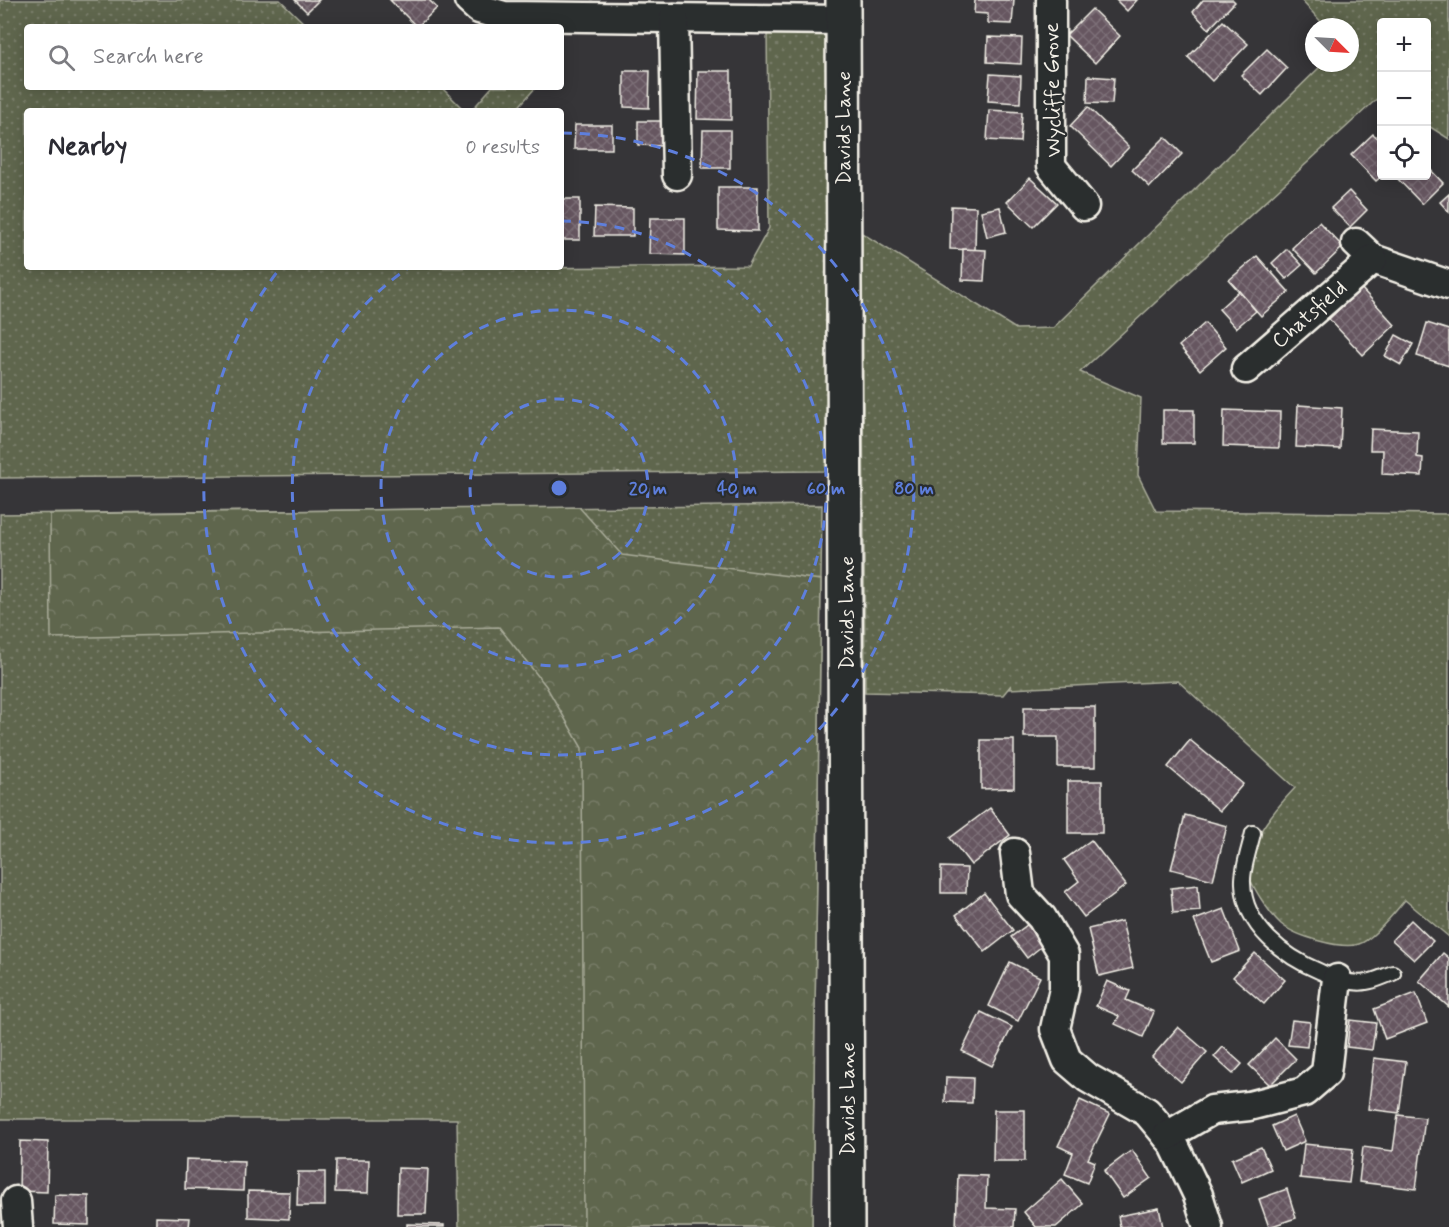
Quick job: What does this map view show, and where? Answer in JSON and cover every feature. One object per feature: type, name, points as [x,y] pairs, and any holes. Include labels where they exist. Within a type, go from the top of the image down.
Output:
[{"type":"street","points":[[469,0],[479,9],[504,16],[633,9],[674,18],[843,10]]},
{"type":"street","name":"Wycliffe Grove","points":[[1051,0],[1051,166],[1084,206]]},
{"type":"street","name":"Davids Lane","points":[[843,10],[847,1227]]},
{"type":"street","points":[[674,18],[677,175]]},
{"type":"street","name":"Chatsfield","points":[[1246,369],[1365,251],[1449,285]]},
{"type":"street","points":[[1015,853],[1020,894],[1042,918],[1064,956],[1064,989],[1055,1029],[1067,1060],[1088,1078],[1147,1112],[1173,1143],[1198,1195],[1208,1227]]},
{"type":"street","points":[[1167,1136],[1212,1110],[1249,1106],[1304,1092],[1326,1073],[1337,979]]},
{"type":"lane","points":[[1253,833],[1243,883],[1248,906],[1260,928],[1281,951],[1306,966],[1337,979],[1365,983],[1393,973]]},
{"type":"green space","points":[[0,0],[280,0],[305,24],[24,24],[24,90],[444,90],[462,108],[24,108],[24,270],[564,270],[564,268],[748,266],[769,228],[767,28],[828,28],[828,471],[0,478]]},
{"type":"green space","points":[[1301,0],[1449,0],[1449,139],[1431,128],[1431,18],[1377,18],[1377,99],[1080,372],[1141,398],[1138,475],[1156,511],[1449,514],[1449,937],[1405,900],[1377,931],[1359,944],[1341,945],[1318,941],[1281,924],[1266,906],[1252,883],[1248,870],[1249,859],[1264,825],[1295,788],[1178,681],[1009,689],[1011,685],[1003,695],[865,692],[862,233],[1016,329],[1053,328],[1315,72],[1359,72],[1359,18],[1318,18]]},
{"type":"green space","points":[[489,90],[533,90],[518,108],[474,108]]},
{"type":"green space","points":[[822,505],[812,1227],[459,1227],[457,1119],[0,1119],[0,514]]},
{"type":"green space","points":[[579,507],[622,555],[821,580],[812,1227],[584,1227],[582,748],[546,686],[499,627],[51,638],[50,514]]},
{"type":"building","points":[[295,0],[319,0],[307,12]]},
{"type":"building","points":[[390,0],[429,0],[437,8],[420,24],[414,24]]},
{"type":"building","points":[[975,0],[1014,0],[1012,24],[988,23],[988,14],[974,13]]},
{"type":"building","points":[[1116,0],[1137,0],[1127,11]]},
{"type":"building","points":[[1203,0],[1233,0],[1235,2],[1209,29],[1193,12]]},
{"type":"building","points":[[1092,9],[1120,36],[1095,63],[1066,35]]},
{"type":"building","points":[[1223,21],[1248,44],[1212,81],[1188,57]]},
{"type":"building","points":[[988,37],[1022,38],[1021,64],[987,62]]},
{"type":"building","points":[[1267,49],[1287,68],[1262,95],[1241,75]]},
{"type":"building","points":[[624,71],[650,71],[649,108],[624,107]]},
{"type":"building","points":[[698,71],[731,71],[731,120],[697,119]]},
{"type":"building","points":[[990,74],[1021,76],[1020,103],[988,101]]},
{"type":"building","points":[[1088,76],[1114,78],[1112,104],[1087,103]]},
{"type":"building","points":[[1088,107],[1129,147],[1111,166],[1070,126]]},
{"type":"building","points":[[989,110],[1022,112],[1020,142],[987,140]]},
{"type":"building","points":[[638,121],[661,121],[661,146],[638,145]]},
{"type":"building","points":[[575,125],[612,125],[612,149],[574,149]]},
{"type":"building","points":[[703,130],[730,130],[730,168],[702,168]]},
{"type":"building","points":[[1373,134],[1377,138],[1377,180],[1376,181],[1351,155]]},
{"type":"building","points":[[1165,137],[1182,154],[1150,187],[1132,170]]},
{"type":"building","points":[[1431,170],[1443,183],[1422,204],[1399,180],[1431,180]]},
{"type":"building","points":[[1030,178],[1057,203],[1033,227],[1007,202]]},
{"type":"building","points":[[718,187],[758,187],[758,231],[718,230]]},
{"type":"building","points":[[1349,191],[1367,210],[1350,227],[1331,208]]},
{"type":"building","points":[[1449,194],[1449,212],[1440,202]]},
{"type":"building","points":[[564,199],[580,199],[580,240],[564,240]]},
{"type":"building","points":[[951,206],[976,207],[975,250],[950,249]]},
{"type":"building","points":[[595,207],[633,208],[633,236],[594,236]]},
{"type":"building","points":[[1000,207],[1006,232],[987,237],[981,211]]},
{"type":"building","points":[[650,218],[685,218],[685,255],[649,254]]},
{"type":"building","points":[[1319,222],[1343,247],[1316,273],[1292,248]]},
{"type":"building","points":[[963,249],[986,250],[984,281],[962,280]]},
{"type":"building","points":[[1287,249],[1302,265],[1286,279],[1272,263]]},
{"type":"building","points":[[1257,256],[1289,292],[1261,316],[1229,280]]},
{"type":"building","points":[[1361,288],[1395,325],[1363,355],[1329,319]]},
{"type":"building","points":[[1239,291],[1256,311],[1236,328],[1219,309]]},
{"type":"building","points":[[1205,323],[1226,347],[1200,370],[1179,346]]},
{"type":"building","points":[[1427,323],[1449,330],[1449,366],[1417,356]]},
{"type":"building","points":[[1396,335],[1413,344],[1401,365],[1385,356]]},
{"type":"building","points":[[1298,405],[1342,408],[1340,449],[1296,447]]},
{"type":"building","points":[[1163,410],[1194,410],[1194,443],[1163,443]]},
{"type":"building","points":[[1224,410],[1280,412],[1279,448],[1223,446]]},
{"type":"building","points":[[1371,429],[1418,431],[1417,457],[1423,458],[1422,476],[1382,474],[1383,450],[1370,450]]},
{"type":"building","points":[[1024,707],[1095,707],[1095,767],[1058,767],[1058,737],[1024,737]]},
{"type":"building","points":[[981,740],[1014,740],[1014,788],[981,789]]},
{"type":"building","points":[[1190,740],[1243,784],[1220,811],[1168,767]]},
{"type":"building","points":[[1068,781],[1102,781],[1102,833],[1068,833]]},
{"type":"building","points":[[990,808],[1010,835],[971,865],[950,838]]},
{"type":"building","points":[[1185,815],[1227,826],[1213,880],[1171,869]]},
{"type":"building","points":[[1091,840],[1126,885],[1084,917],[1065,892],[1079,881],[1064,860]]},
{"type":"building","points":[[941,867],[967,868],[966,893],[941,893]]},
{"type":"building","points":[[1198,885],[1200,911],[1173,913],[1171,888]]},
{"type":"building","points":[[984,893],[1013,930],[985,952],[956,915]]},
{"type":"building","points":[[1224,909],[1240,951],[1211,962],[1194,920]]},
{"type":"building","points":[[1411,920],[1433,941],[1414,960],[1392,940]]},
{"type":"building","points":[[1122,921],[1133,968],[1099,976],[1088,929]]},
{"type":"building","points":[[1031,922],[1047,942],[1027,958],[1011,937]]},
{"type":"building","points":[[1255,953],[1285,980],[1264,1004],[1233,977]]},
{"type":"building","points":[[1443,953],[1449,958],[1449,1007],[1419,981]]},
{"type":"building","points":[[1010,962],[1040,977],[1018,1021],[989,1006]]},
{"type":"building","points":[[1107,981],[1130,991],[1126,1000],[1154,1012],[1143,1037],[1115,1024],[1119,1016],[1096,1006]]},
{"type":"building","points":[[1416,993],[1427,1023],[1385,1039],[1374,1009]]},
{"type":"building","points":[[981,1012],[1012,1027],[992,1066],[962,1051]]},
{"type":"building","points":[[1292,1020],[1310,1022],[1307,1047],[1288,1045]]},
{"type":"building","points":[[1350,1020],[1376,1023],[1372,1050],[1347,1047]]},
{"type":"building","points":[[1178,1027],[1207,1052],[1181,1082],[1152,1057]]},
{"type":"building","points":[[1275,1038],[1296,1059],[1270,1085],[1249,1065]]},
{"type":"building","points":[[1223,1047],[1242,1064],[1233,1074],[1214,1057]]},
{"type":"building","points":[[1374,1058],[1406,1062],[1399,1113],[1368,1109]]},
{"type":"building","points":[[946,1077],[973,1078],[972,1103],[945,1102]]},
{"type":"building","points":[[1080,1100],[1110,1114],[1088,1159],[1095,1162],[1087,1183],[1065,1174],[1073,1153],[1058,1146]]},
{"type":"building","points":[[994,1110],[1025,1110],[1025,1161],[993,1161]]},
{"type":"building","points":[[1398,1115],[1425,1118],[1416,1189],[1359,1182],[1363,1147],[1393,1151]]},
{"type":"building","points":[[1294,1116],[1305,1141],[1283,1151],[1272,1126]]},
{"type":"building","points":[[20,1141],[48,1142],[47,1192],[19,1191]]},
{"type":"building","points":[[1304,1144],[1353,1149],[1349,1183],[1300,1178]]},
{"type":"building","points":[[1261,1147],[1271,1169],[1242,1182],[1232,1159]]},
{"type":"building","points":[[1132,1150],[1151,1178],[1123,1198],[1104,1171]]},
{"type":"building","points":[[186,1159],[244,1161],[243,1191],[185,1189]]},
{"type":"building","points":[[336,1160],[369,1160],[368,1193],[335,1192]]},
{"type":"building","points":[[398,1168],[428,1169],[426,1214],[397,1214]]},
{"type":"building","points":[[298,1172],[325,1172],[325,1206],[297,1206]]},
{"type":"building","points":[[958,1175],[987,1176],[986,1208],[1015,1209],[1014,1227],[956,1227]]},
{"type":"building","points":[[1062,1179],[1083,1204],[1056,1227],[1036,1227],[1024,1212]]},
{"type":"building","points":[[1287,1189],[1296,1218],[1269,1227],[1259,1199]]},
{"type":"building","points":[[248,1191],[290,1192],[289,1219],[248,1217]]},
{"type":"building","points":[[55,1195],[89,1196],[89,1225],[54,1224]]},
{"type":"building","points":[[1159,1208],[1163,1227],[1120,1227],[1118,1216]]},
{"type":"building","points":[[156,1217],[190,1218],[189,1227],[156,1227]]},
{"type":"building","points":[[407,1224],[444,1225],[444,1227],[407,1227]]}]
